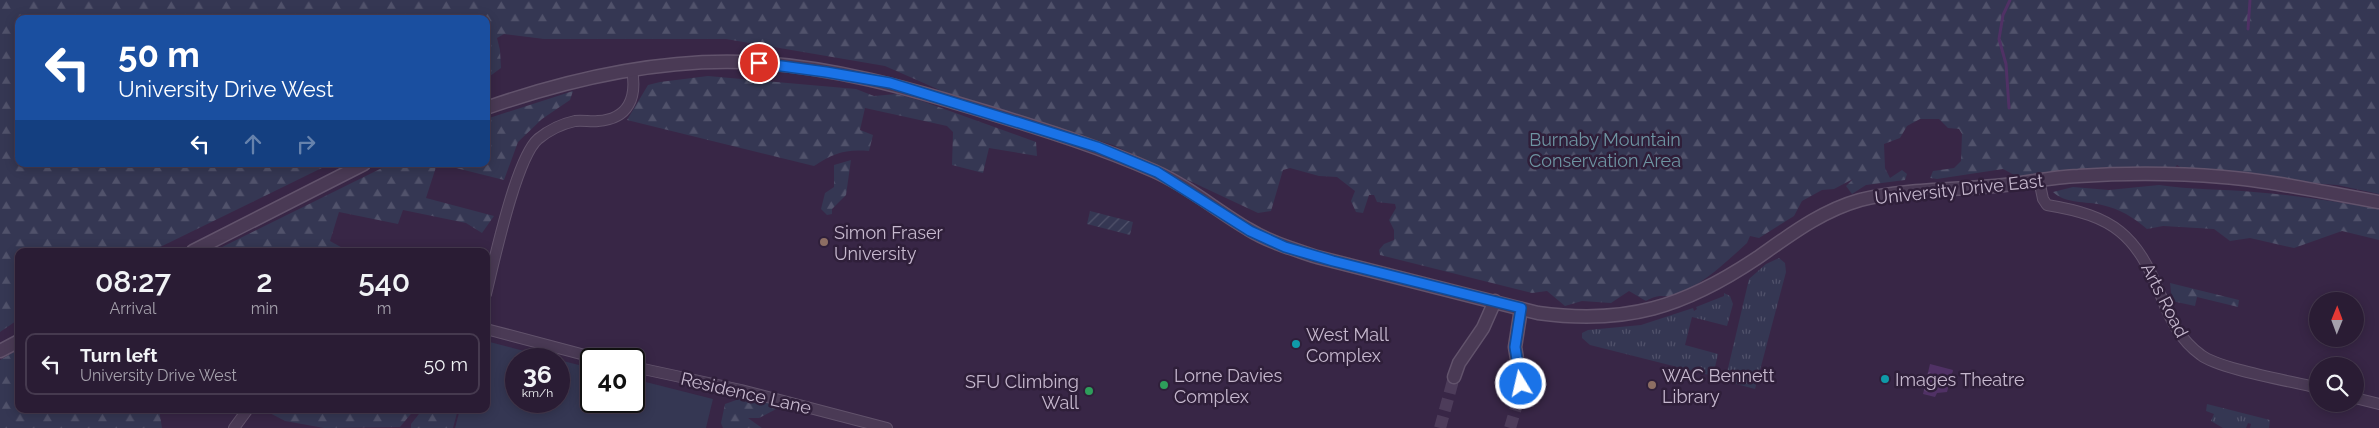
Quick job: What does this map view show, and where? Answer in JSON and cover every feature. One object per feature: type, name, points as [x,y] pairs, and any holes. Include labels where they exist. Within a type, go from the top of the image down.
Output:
[{"type":"street","name":"University Drive East","points":[[490,107],[583,78],[685,63],[743,62],[776,64],[890,83],[1097,147],[1148,169],[1189,191],[1250,231],[1285,247],[1495,302],[1566,317],[1604,317],[1657,308],[1705,289],[1755,259],[1814,219],[1859,201],[1884,195],[2077,176],[2223,177],[2265,182],[2379,202]]},
{"type":"street","points":[[490,279],[519,174],[527,152],[548,131],[561,125],[577,121],[611,119],[623,112],[633,98],[635,84],[632,70]]},
{"type":"street","points":[[200,248],[358,167]]},
{"type":"street","name":"Arts Road","points":[[2039,180],[2043,200],[2048,205],[2076,210],[2103,220],[2124,234],[2147,263],[2178,332],[2202,356],[2220,364],[2309,386]]},
{"type":"street","points":[[1454,377],[1459,363],[1483,328],[1495,302]]},
{"type":"street","points":[[1520,394],[1521,384],[1515,347],[1521,308]]},
{"type":"street","points":[[490,330],[580,354]]},
{"type":"street","points":[[0,351],[15,343]]},
{"type":"street","name":"Residence Lane","points":[[645,369],[741,390],[887,428]]},
{"type":"street","points":[[2364,400],[2379,404]]},
{"type":"street","points":[[234,428],[245,413]]},
{"type":"green space","name":"Burnaby Mountain Conservation Area","points":[[0,0],[2379,0],[2379,194],[2337,185],[2191,174],[2177,165],[2167,177],[2037,173],[2020,178],[2003,169],[1937,179],[1930,178],[1933,171],[1954,168],[1961,161],[1962,134],[1959,129],[1948,128],[1939,119],[1920,119],[1907,126],[1900,138],[1884,144],[1885,168],[1890,178],[1902,170],[1907,174],[1905,180],[1866,185],[1852,194],[1846,186],[1853,179],[1834,189],[1822,190],[1802,201],[1794,216],[1759,238],[1750,236],[1747,243],[1714,272],[1685,291],[1675,295],[1659,296],[1646,301],[1629,291],[1611,303],[1582,301],[1565,306],[1547,291],[1532,293],[1380,255],[1379,250],[1384,244],[1394,240],[1394,230],[1389,220],[1396,208],[1395,204],[1377,202],[1374,195],[1369,195],[1363,213],[1356,212],[1351,201],[1355,191],[1337,177],[1319,176],[1290,168],[1283,170],[1271,211],[1258,213],[1113,145],[960,99],[885,66],[726,39],[544,39],[504,34],[497,38],[501,68],[490,76],[490,15],[15,15],[15,167],[324,167],[158,248],[15,248],[15,322],[0,332]]},
{"type":"green space","points":[[708,76],[856,89],[874,96],[896,94],[922,101],[1036,142],[1037,156],[989,148],[983,173],[952,165],[953,132],[947,126],[865,108],[860,130],[873,135],[869,151],[840,153],[814,166],[627,120],[648,85]]},
{"type":"green space","points":[[573,91],[570,100],[542,119],[518,142],[504,180],[452,167],[490,167],[490,118]]},
{"type":"green space","points":[[851,160],[846,195],[832,209],[832,214],[827,215],[821,209],[825,193],[834,187],[834,165]]},
{"type":"green space","points":[[384,167],[436,167],[426,198],[494,216],[482,233],[466,223],[403,210],[398,224],[339,212],[330,241],[343,248],[220,248]]},
{"type":"green space","points":[[2159,185],[2285,195],[2379,209],[2379,240],[2342,231],[2294,248],[2250,238],[2230,241],[2214,229],[2163,226],[2147,229],[2131,217],[2115,209],[2063,199],[2053,192],[2073,187],[2109,190]]},
{"type":"green space","points":[[1090,211],[1133,222],[1130,235],[1087,224]]},
{"type":"green space","points":[[1779,258],[1785,263],[1786,272],[1755,389],[1725,381],[1749,279],[1766,264]]},
{"type":"green space","points":[[2170,283],[2239,300],[2238,307],[2197,297],[2195,306],[2172,301]]},
{"type":"green space","points":[[1724,293],[1730,296],[1733,304],[1727,326],[1692,317],[1685,345],[1718,354],[1713,376],[1590,345],[1582,338],[1582,333],[1588,330],[1641,325],[1693,308],[1694,311],[1697,309],[1696,307],[1724,296]]},
{"type":"green space","points":[[490,342],[513,348],[505,348],[505,413],[570,413],[570,363],[580,365],[580,413],[645,413],[645,382],[713,399],[706,428],[455,428],[459,413],[490,413]]},
{"type":"green space","points":[[15,351],[15,413],[160,413],[162,428],[0,428],[0,360]]},
{"type":"green space","points":[[765,393],[782,406],[759,418],[748,418],[762,428],[723,428],[721,423],[725,404],[739,399],[745,402],[748,398]]},
{"type":"green space","points":[[2207,404],[2270,420],[2269,428],[2250,428],[2251,424],[2248,423],[2246,428],[2223,428],[2211,421],[2214,414],[2206,411]]},
{"type":"green space","points":[[270,413],[412,413],[400,427],[324,428],[285,421]]},
{"type":"green space","points":[[420,413],[457,413],[453,428],[411,428],[411,424]]},
{"type":"water","points":[[1930,364],[1953,370],[1947,392],[1937,393],[1935,397],[1923,394]]},
{"type":"waterway","points":[[2009,108],[2006,64],[1999,39],[2003,15],[2010,0]]},
{"type":"waterway","points":[[2248,29],[2250,0]]},
{"type":"tunnel","points":[[1440,428],[1454,377]]},
{"type":"tunnel","points":[[1510,428],[1520,394]]},
{"type":"place","name":"Simon Fraser University","points":[[824,242]]},
{"type":"place","name":"West Mall Complex","points":[[1296,344]]},
{"type":"place","name":"Images Theatre","points":[[1885,379]]},
{"type":"place","name":"Lorne Davies Complex","points":[[1164,385]]},
{"type":"place","name":"WAC Bennett Library","points":[[1652,385]]},
{"type":"place","name":"SFU Climbing Wall","points":[[1089,391]]},
{"type":"route","points":[[759,63],[776,64],[890,83],[1097,147],[1157,172],[1250,231],[1285,247],[1317,257],[1521,308],[1515,347],[1521,384]]}]
